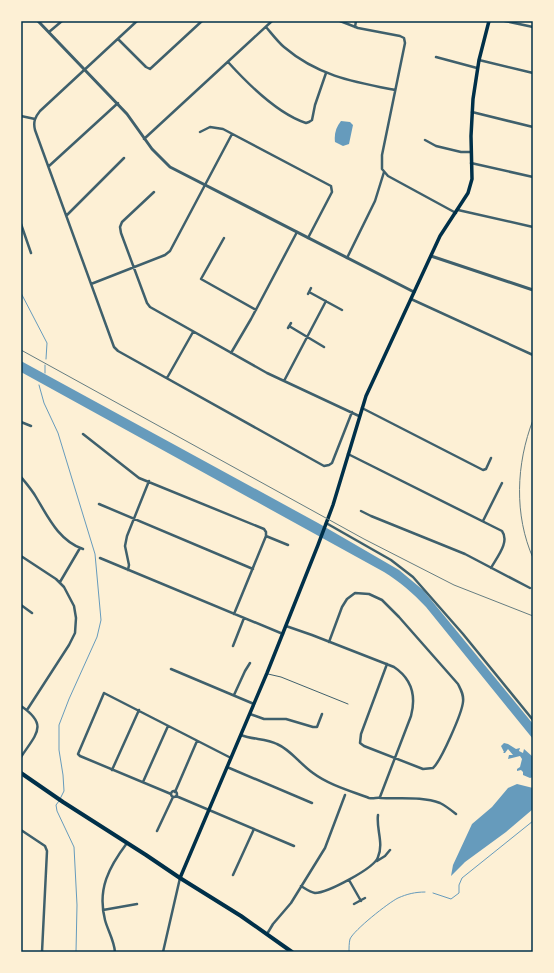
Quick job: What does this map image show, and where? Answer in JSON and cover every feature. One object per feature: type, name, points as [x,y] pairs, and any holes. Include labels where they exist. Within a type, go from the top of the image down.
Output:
[{"type":"highway","points":[[21,773],[63,802],[241,916],[286,951],[292,952]]},
{"type":"main road","points":[[180,878],[228,768],[318,545],[333,505],[362,408],[440,236],[470,190],[472,178],[472,112],[477,68],[489,21]]},
{"type":"street","points":[[38,21],[118,103],[144,139],[157,155],[170,167],[414,292]]},
{"type":"street","points":[[49,32],[62,21]]},
{"type":"street","points":[[137,21],[40,111],[35,119],[35,130],[114,347],[118,351],[325,466],[332,463],[352,412]]},
{"type":"street","points":[[118,39],[146,68],[150,69],[202,21]]},
{"type":"street","points":[[144,139],[272,21]]},
{"type":"street","points":[[340,21],[354,27],[404,38],[405,43],[382,155],[382,166],[384,172],[388,176],[457,212],[533,228]]},
{"type":"street","points":[[354,27],[356,21]]},
{"type":"street","points":[[505,21],[533,27]]},
{"type":"street","points":[[266,27],[285,48],[312,67],[326,74],[349,81],[395,90]]},
{"type":"street","points":[[436,57],[477,68]]},
{"type":"street","points":[[479,60],[533,73]]},
{"type":"street","points":[[228,62],[256,91],[285,112],[306,123],[312,120],[315,105],[326,74]]},
{"type":"street","points":[[49,166],[118,103]]},
{"type":"street","points":[[472,112],[533,127]]},
{"type":"street","points":[[21,116],[35,119]]},
{"type":"street","points":[[200,132],[214,127],[223,129],[332,187],[332,192],[308,238]]},
{"type":"street","points":[[91,284],[165,255],[172,250],[232,134]]},
{"type":"street","points":[[427,136],[426,140],[436,146],[461,152],[471,152]]},
{"type":"street","points":[[67,215],[124,158]]},
{"type":"street","points":[[471,163],[533,177]]},
{"type":"street","points":[[347,258],[375,201],[384,172]]},
{"type":"street","points":[[154,192],[122,222],[120,227],[133,267],[148,305],[231,353],[284,381],[359,416]]},
{"type":"street","points":[[21,224],[31,252]]},
{"type":"street","points":[[231,353],[298,232]]},
{"type":"street","points":[[224,238],[201,279],[256,310]]},
{"type":"street","points":[[431,256],[533,290]]},
{"type":"street","points":[[309,291],[342,310]]},
{"type":"street","points":[[411,299],[533,355]]},
{"type":"street","points":[[284,381],[326,301]]},
{"type":"street","points":[[290,326],[324,347]]},
{"type":"street","points":[[168,378],[194,332]]},
{"type":"street","points":[[362,408],[483,470],[486,469],[491,458]]},
{"type":"street","points":[[21,422],[31,426]]},
{"type":"street","points":[[83,434],[139,478],[264,529],[266,536],[234,614]]},
{"type":"street","points":[[348,454],[501,530],[505,536],[505,542],[491,568]]},
{"type":"street","points":[[21,477],[36,497],[55,528],[71,543],[82,548],[60,582]]},
{"type":"street","points":[[128,570],[129,566],[125,543],[126,536],[149,481]]},
{"type":"street","points":[[483,521],[502,484]]},
{"type":"street","points":[[99,504],[253,569]]},
{"type":"street","points":[[361,511],[465,554],[530,588]]},
{"type":"street","points":[[326,523],[391,560],[413,577],[468,640],[533,720]]},
{"type":"street","points":[[266,536],[288,545]]},
{"type":"street","points":[[21,556],[60,582],[68,592],[74,606],[76,618],[74,633],[69,645],[27,710]]},
{"type":"street","points":[[100,558],[283,634]]},
{"type":"street","points":[[329,642],[342,607],[347,599],[351,595],[355,594],[369,594],[382,600],[399,617],[458,684],[463,698],[462,710],[437,765],[434,768],[426,769],[364,746],[360,743],[360,734],[387,664]]},
{"type":"street","points":[[21,605],[32,613]]},
{"type":"street","points":[[232,646],[244,618]]},
{"type":"street","points":[[286,626],[387,664],[406,678],[414,695],[414,703],[411,716],[380,797]]},
{"type":"street","points":[[234,695],[250,663]]},
{"type":"street","points":[[171,669],[254,704]]},
{"type":"street","points":[[173,797],[171,794],[112,770],[78,754],[104,693],[231,758]]},
{"type":"street","points":[[21,706],[34,716],[37,720],[38,728],[36,734],[21,757]]},
{"type":"street","points":[[112,770],[138,710]]},
{"type":"street","points":[[250,714],[264,719],[286,719],[313,727],[317,726],[322,714]]},
{"type":"street","points":[[143,782],[168,726]]},
{"type":"street","points":[[241,735],[265,739],[283,747],[305,768],[324,780],[369,798],[374,799],[380,797],[385,799],[427,800],[445,806],[456,814]]},
{"type":"street","points":[[176,796],[175,792],[197,741]]},
{"type":"street","points":[[228,768],[312,803]]},
{"type":"street","points":[[171,794],[175,792]]},
{"type":"street","points":[[266,934],[291,903],[325,848],[345,794]]},
{"type":"street","points":[[158,831],[173,797],[176,796],[294,846]]},
{"type":"street","points":[[376,862],[379,856],[381,843],[378,829],[378,815]]},
{"type":"street","points":[[233,875],[254,828]]},
{"type":"street","points":[[21,830],[45,846],[47,851],[42,952]]},
{"type":"street","points":[[115,952],[112,936],[105,921],[102,898],[105,880],[116,857],[127,842]]},
{"type":"street","points":[[301,886],[312,892],[318,892],[335,887],[349,880],[385,856],[390,850]]},
{"type":"street","points":[[163,952],[180,878]]},
{"type":"street","points":[[349,880],[361,901]]},
{"type":"street","points":[[354,904],[365,898]]},
{"type":"street","points":[[103,910],[137,904]]},
{"type":"lane","points":[[267,673],[281,677],[348,704]]},
{"type":"water","points":[[341,121],[350,122],[353,125],[349,144],[343,146],[335,142],[336,131]]},
{"type":"water","points":[[21,361],[318,523],[399,570],[423,590],[533,724],[533,739],[426,607],[411,592],[395,580],[384,572],[21,372]]},
{"type":"water","points":[[504,743],[516,749],[520,748],[519,751],[523,753],[524,749],[533,757],[533,777],[530,778],[523,775],[521,770],[517,771],[520,767],[522,759],[520,756],[508,759],[509,755],[513,755],[508,749],[505,753],[503,753],[504,752],[501,746]]},
{"type":"water","points":[[517,784],[533,788],[533,809],[506,832],[465,862],[451,876],[453,865],[472,824],[492,807],[508,788]]},
{"type":"waterway","points":[[21,293],[47,343],[46,359]]},
{"type":"waterway","points":[[45,365],[45,373]]},
{"type":"waterway","points":[[39,385],[44,403],[58,433],[95,554],[101,620],[97,637],[59,725],[59,750],[64,791],[60,799]]},
{"type":"waterway","points":[[59,801],[56,805],[57,811],[74,847],[77,905],[76,952]]},
{"type":"waterway","points":[[433,893],[451,899],[459,893],[459,885],[462,878],[533,821]]},
{"type":"waterway","points":[[349,952],[350,939],[364,923],[379,911],[393,901],[408,894],[425,892]]},
{"type":"tram line","points":[[21,350],[364,539],[454,585],[533,616]]},
{"type":"railway","points":[[533,420],[523,454],[520,489],[520,507],[523,524],[527,542],[533,558]]}]
